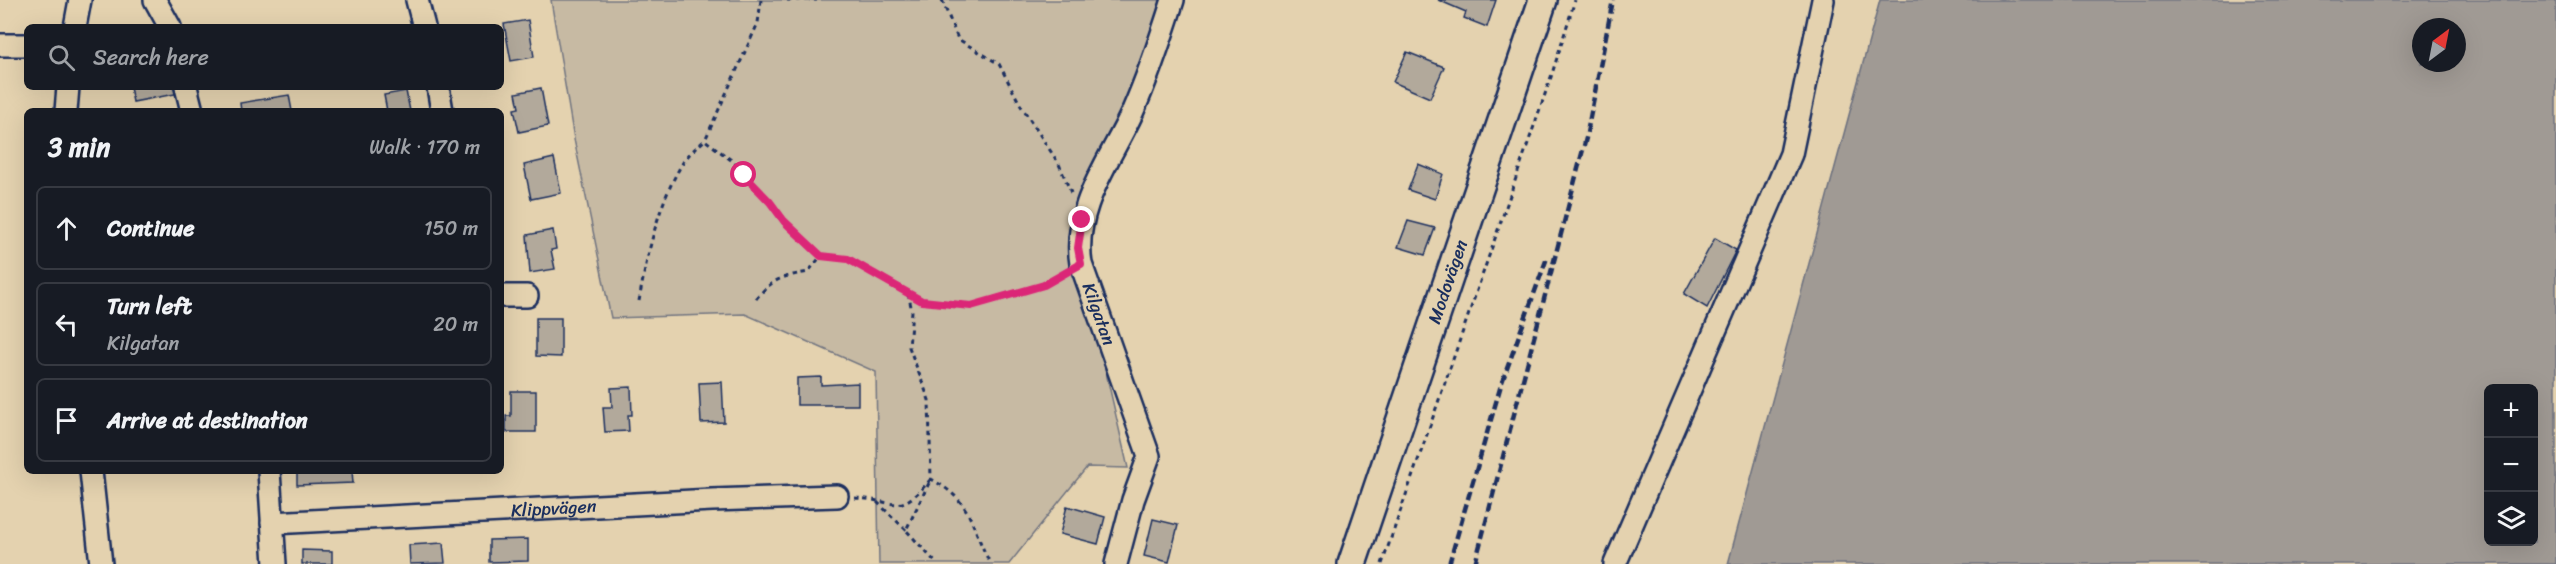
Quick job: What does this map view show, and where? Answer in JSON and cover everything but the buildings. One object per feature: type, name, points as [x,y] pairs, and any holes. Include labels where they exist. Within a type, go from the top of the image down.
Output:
[{"type":"main road","name":"Modovägen","points":[[1352,564],[1543,0]]},
{"type":"street","points":[[76,24],[80,0]]},
{"type":"street","points":[[155,0],[168,24]]},
{"type":"street","points":[[417,0],[423,24]]},
{"type":"street","name":"Kilgatan","points":[[1116,564],[1133,500],[1149,456],[1081,264],[1078,248],[1086,204],[1132,113],[1173,0]]},
{"type":"street","points":[[1615,564],[1791,154],[1823,0]]},
{"type":"street","points":[[0,45],[24,45]]},
{"type":"street","points":[[66,108],[68,90]]},
{"type":"street","points":[[187,90],[191,108]]},
{"type":"street","points":[[438,90],[442,108]]},
{"type":"street","points":[[504,296],[527,296]]},
{"type":"street","points":[[91,474],[101,564]]},
{"type":"street","points":[[269,474],[275,564]]},
{"type":"street","name":"Klippvägen","points":[[272,523],[712,500],[837,496]]},
{"type":"path","points":[[639,301],[648,251],[666,200],[682,162],[705,140],[758,23],[761,0]]},
{"type":"path","points":[[787,0],[817,0]]},
{"type":"path","points":[[942,0],[958,39],[999,64],[1021,106],[1059,164],[1082,220]]},
{"type":"path","points":[[1382,564],[1551,77],[1575,0]]},
{"type":"path","points":[[705,140],[735,163],[784,221],[821,256],[848,259],[922,301],[971,306],[1044,285],[1081,264]]},
{"type":"path","points":[[756,299],[769,283],[783,276],[808,272],[821,256]]},
{"type":"path","points":[[906,530],[931,479],[929,400],[909,347],[912,311],[908,293]]},
{"type":"path","points":[[837,496],[892,506],[915,498],[931,479]]},
{"type":"path","points":[[931,479],[952,490],[963,502],[989,561]]},
{"type":"path","points":[[877,502],[937,564]]},
{"type":"shaded area","points":[[551,0],[1171,0],[1086,204],[1081,264],[1128,468],[1087,467],[1009,564],[879,564],[876,372],[745,314],[611,318],[574,139]]},
{"type":"shaded area","points":[[1880,0],[2556,0],[2556,564],[1728,564]]},
{"type":"railway","points":[[1475,564],[1586,138],[1613,0]]},
{"type":"railway","points":[[1449,564],[1501,385],[1547,258]]},
{"type":"route","points":[[744,175],[770,202],[784,221],[821,256],[848,259],[922,301],[971,306],[1044,285],[1081,264],[1078,248],[1082,220]]}]
